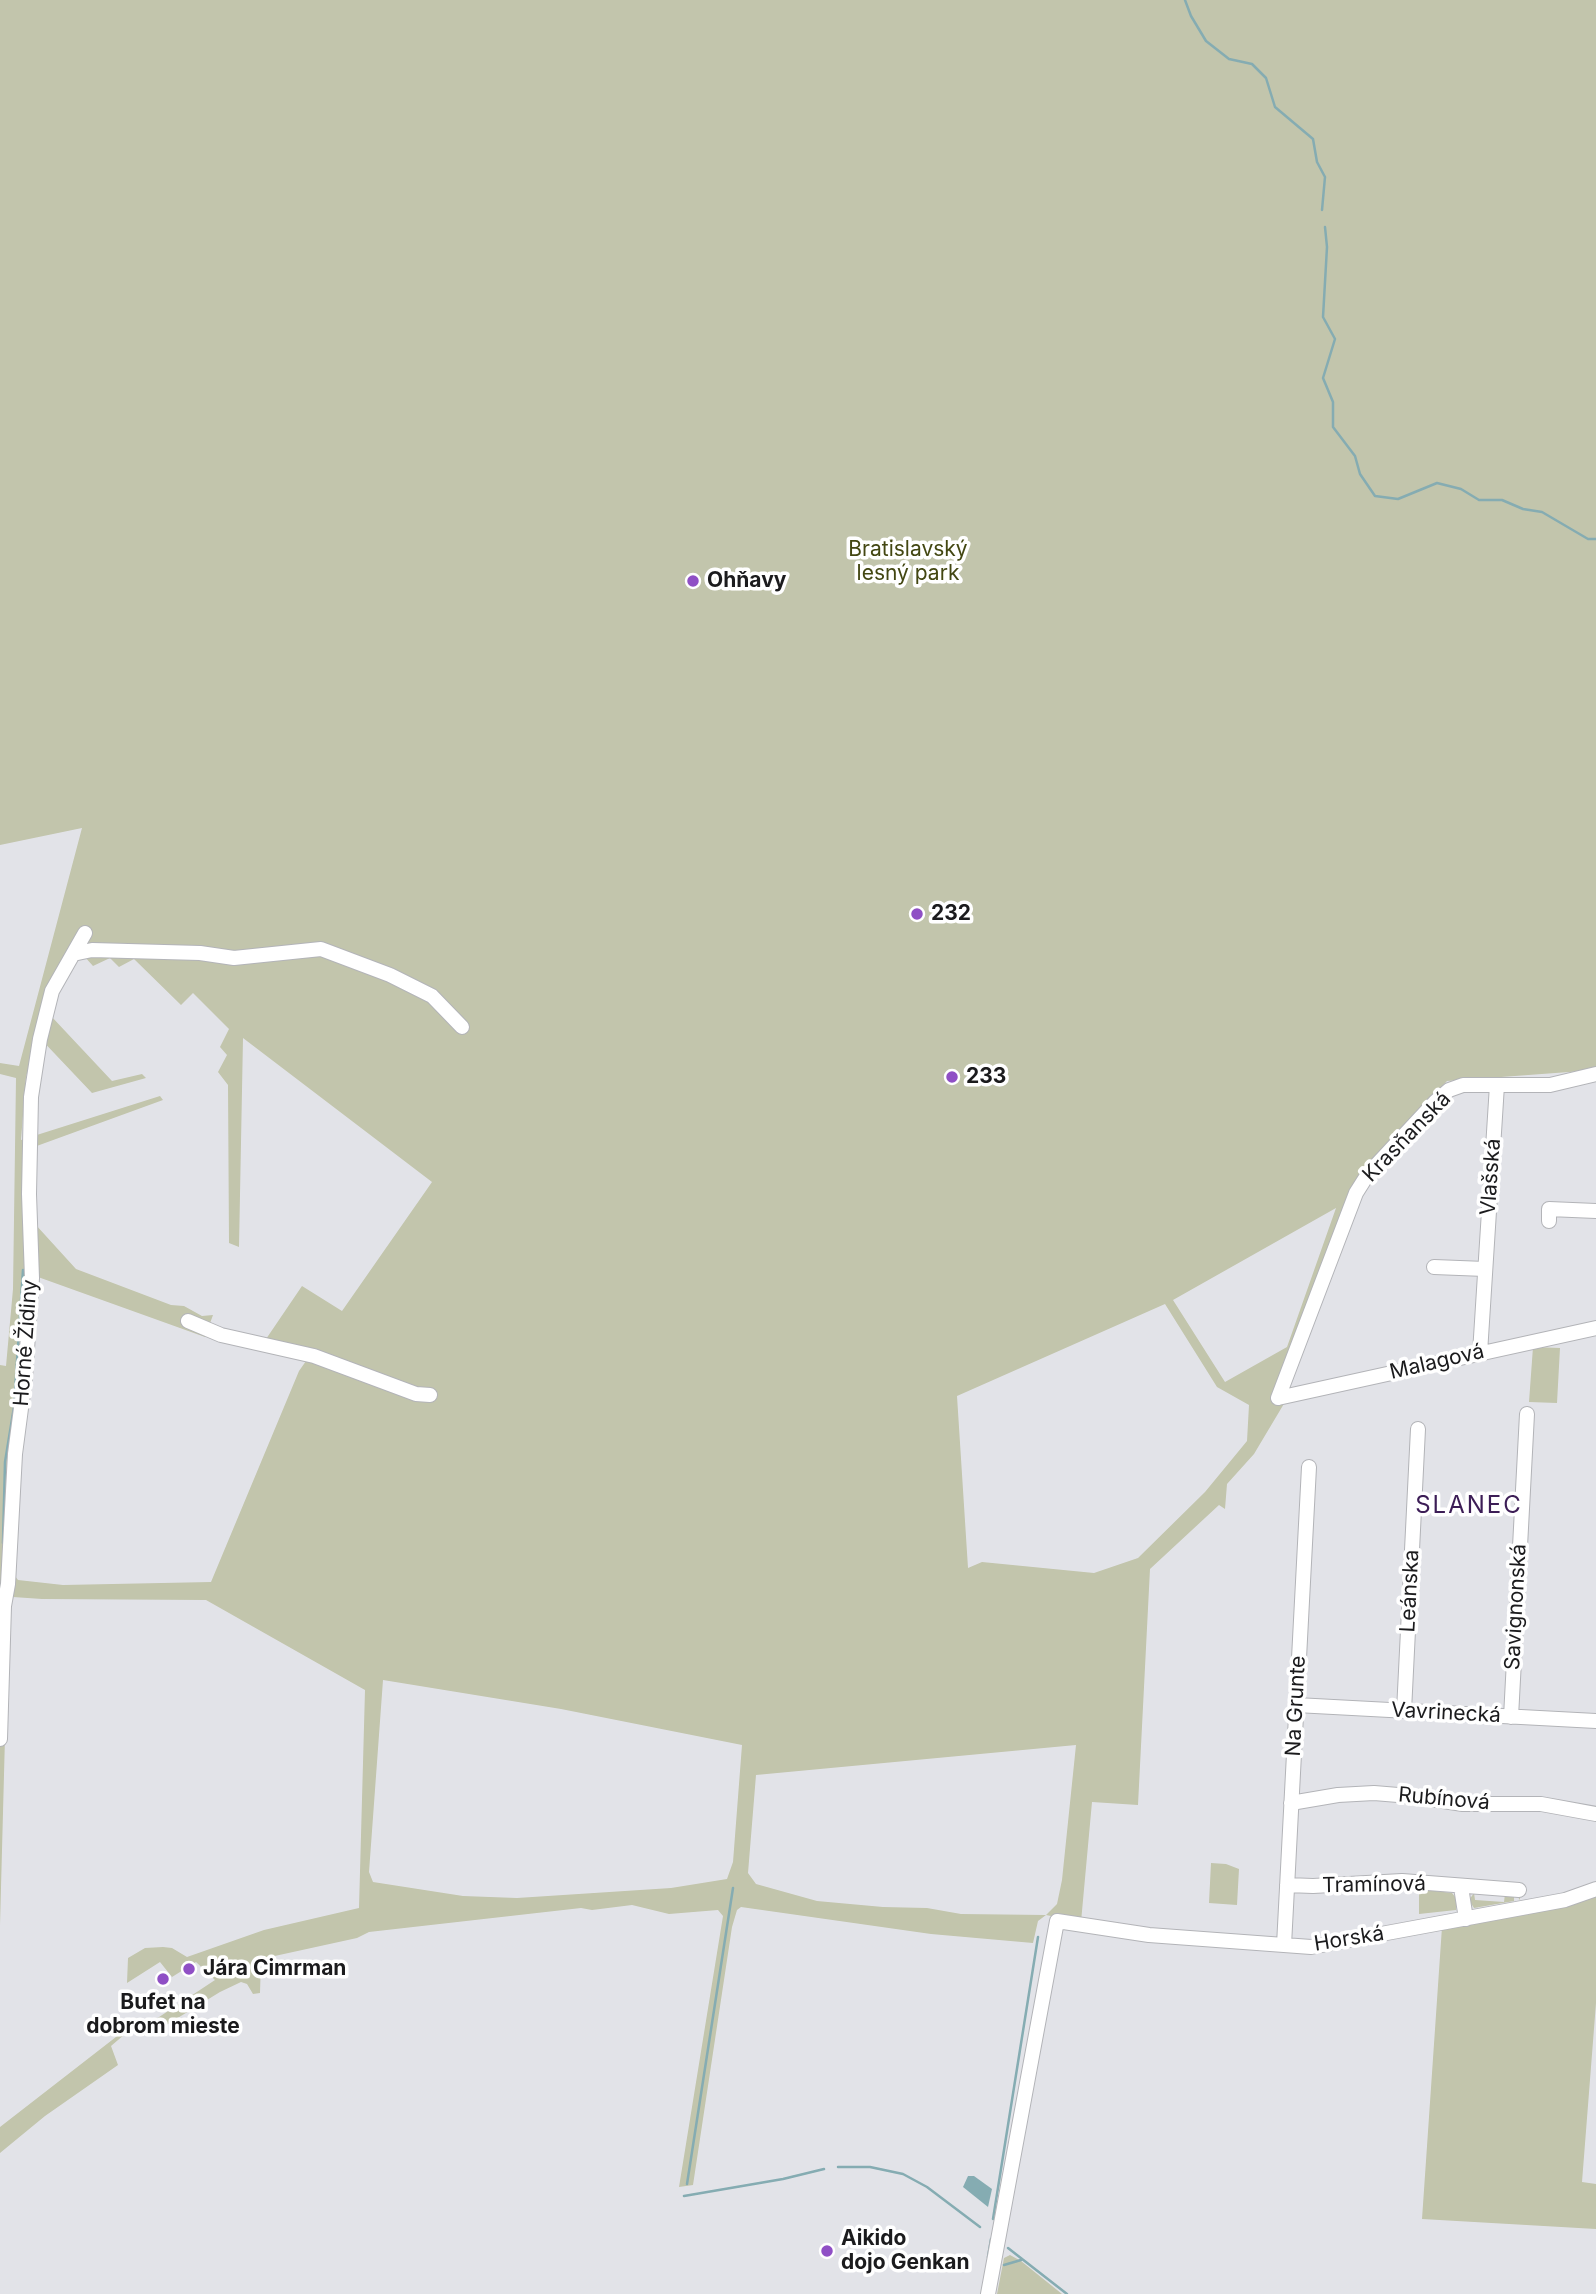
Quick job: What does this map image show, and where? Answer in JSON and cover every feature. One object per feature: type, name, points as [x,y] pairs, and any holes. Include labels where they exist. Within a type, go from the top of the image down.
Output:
[{"type":"street","name":"Horné Židiny","points":[[0,1739],[4,1606],[8,1584],[14,1467],[25,1378],[32,1286],[29,1194],[31,1097],[52,991],[85,933]]},
{"type":"street","points":[[73,954],[92,950],[186,952],[234,958],[321,949],[390,975],[432,996],[461,1027]]},
{"type":"street","name":"Krasňanská","points":[[1278,1398],[1363,1180],[1443,1094],[1463,1085],[1550,1085],[1596,1074]]},
{"type":"street","name":"Vlašská","points":[[1480,1353],[1497,1085]]},
{"type":"street","points":[[1549,1222],[1549,1209],[1596,1211]]},
{"type":"street","points":[[1434,1267],[1485,1269]]},
{"type":"street","points":[[188,1321],[221,1335],[314,1356],[416,1394],[430,1395]]},
{"type":"street","name":"Malagová","points":[[1278,1398],[1596,1328]]},
{"type":"street","name":"Savignonská","points":[[1511,1717],[1527,1414]]},
{"type":"street","name":"Leánska","points":[[1404,1711],[1418,1429]]},
{"type":"street","name":"Na Grunte","points":[[1284,1945],[1308,1467]]},
{"type":"street","name":"Vavrinecká","points":[[1296,1705],[1596,1721]]},
{"type":"street","name":"Rubínová","points":[[1291,1803],[1338,1795],[1374,1793],[1463,1804],[1541,1804],[1596,1814]]},
{"type":"street","name":"Tramínová","points":[[1287,1885],[1402,1881],[1519,1890]]},
{"type":"street","points":[[1461,1887],[1466,1919]]},
{"type":"street","name":"Horská","points":[[988,2294],[1057,1921],[1149,1935],[1320,1946],[1565,1900],[1596,1889]]},
{"type":"green space","name":"Bratislavský lesný park","points":[[0,0],[1596,0],[1596,1070],[1447,1081],[1356,1180],[1327,1253],[1285,1402],[1254,1454],[1227,1484],[1225,1509],[1219,1505],[1150,1569],[1138,1805],[1092,1802],[1081,1922],[1046,1915],[1038,1921],[1033,1943],[931,1934],[741,1907],[737,1910],[732,1927],[693,2185],[679,2187],[723,1916],[718,1910],[669,1914],[632,1905],[592,1910],[581,1908],[369,1932],[357,1938],[261,1959],[260,1993],[253,1994],[247,1984],[241,1982],[150,2035],[147,2025],[215,1980],[196,1962],[172,1977],[160,1962],[127,1983],[128,1958],[145,1948],[163,1947],[172,1948],[187,1957],[264,1930],[359,1908],[365,1690],[206,1600],[13,1597],[8,1624],[0,1925],[0,1365],[6,1366],[13,1289],[16,1078],[0,1074],[0,1063],[19,1066],[82,828],[0,845]],"holes":[[[84,956],[93,966],[110,958],[119,967],[134,959],[181,1005],[193,993],[229,1029],[220,1047],[227,1055],[218,1072],[228,1085],[229,1243],[239,1247],[243,1038],[432,1182],[342,1311],[302,1286],[264,1342],[311,1354],[299,1371],[211,1582],[63,1585],[18,1580],[15,1576],[16,1519],[38,1277],[205,1337],[213,1315],[202,1316],[184,1306],[171,1305],[76,1269],[35,1224],[34,1147],[163,1100],[160,1096],[21,1140],[26,1077],[37,1035],[92,1093],[146,1078],[142,1074],[112,1081],[51,1016],[56,993],[77,958]],[[1336,1208],[1287,1347],[1225,1382],[1173,1300]],[[1165,1304],[1217,1387],[1249,1405],[1247,1441],[1205,1492],[1138,1558],[1094,1573],[982,1562],[968,1568],[957,1396]],[[383,1680],[561,1709],[742,1745],[733,1862],[727,1879],[671,1888],[517,1898],[463,1896],[373,1882],[369,1872]],[[1076,1745],[1062,1880],[1057,1904],[1046,1915],[961,1914],[927,1908],[817,1901],[756,1884],[748,1873],[756,1775]]]},
{"type":"green space","points":[[1533,1347],[1560,1348],[1557,1403],[1529,1402]]},
{"type":"green space","points":[[1211,1863],[1226,1864],[1239,1869],[1237,1905],[1209,1903]]},
{"type":"green space","points":[[1419,1889],[1452,1893],[1456,1898],[1456,1910],[1419,1914]]},
{"type":"green space","points":[[1474,1893],[1475,1900],[1504,1902],[1505,1894],[1520,1895],[1520,1900],[1517,1896],[1514,1901],[1474,1908],[1469,1900]]},
{"type":"green space","points":[[1596,1894],[1596,2003],[1582,2182],[1596,2184],[1596,2229],[1422,2219],[1442,1927]]},
{"type":"green space","points":[[125,2030],[125,2034],[111,2046],[118,2065],[45,2116],[0,2153],[0,2127]]},
{"type":"green space","points":[[1010,2255],[1062,2294],[997,2294],[1004,2258]]},
{"type":"water","points":[[968,2176],[974,2176],[992,2189],[988,2207],[963,2187]]},
{"type":"waterway","points":[[1185,0],[1206,41],[1229,59],[1252,64],[1266,78],[1275,107],[1313,139],[1317,162],[1325,177],[1322,210]]},
{"type":"waterway","points":[[1325,227],[1327,247],[1323,317],[1335,339],[1323,378],[1333,402],[1333,427],[1355,456],[1360,474],[1375,496],[1398,499],[1437,483],[1461,489],[1479,500],[1502,500],[1523,509],[1542,512],[1588,539],[1596,539]]},
{"type":"waterway","points":[[3,1543],[5,1462],[14,1407],[23,1270]]},
{"type":"waterway","points":[[687,2184],[733,1888]]},
{"type":"waterway","points":[[993,2219],[1038,1937]]},
{"type":"waterway","points":[[838,2167],[870,2167],[903,2174],[927,2187],[980,2227]]},
{"type":"waterway","points":[[684,2196],[824,2169]]},
{"type":"waterway","points":[[988,2257],[991,2239]]},
{"type":"waterway","points":[[1008,2248],[1067,2294]]},
{"type":"waterway","points":[[1004,2265],[1021,2260]]},
{"type":"place","name":"Ohňavy","points":[[693,581]]},
{"type":"place","name":"232","points":[[917,914]]},
{"type":"place","name":"233","points":[[952,1077]]},
{"type":"place","name":"Jára Cimrman","points":[[189,1969]]},
{"type":"place","name":"Bufet na dobrom mieste","points":[[163,1979]]},
{"type":"place","name":"Aikido dojo Genkan","points":[[827,2251]]},
{"type":"district","name":"SLANEC","points":[[1469,1506]]}]
